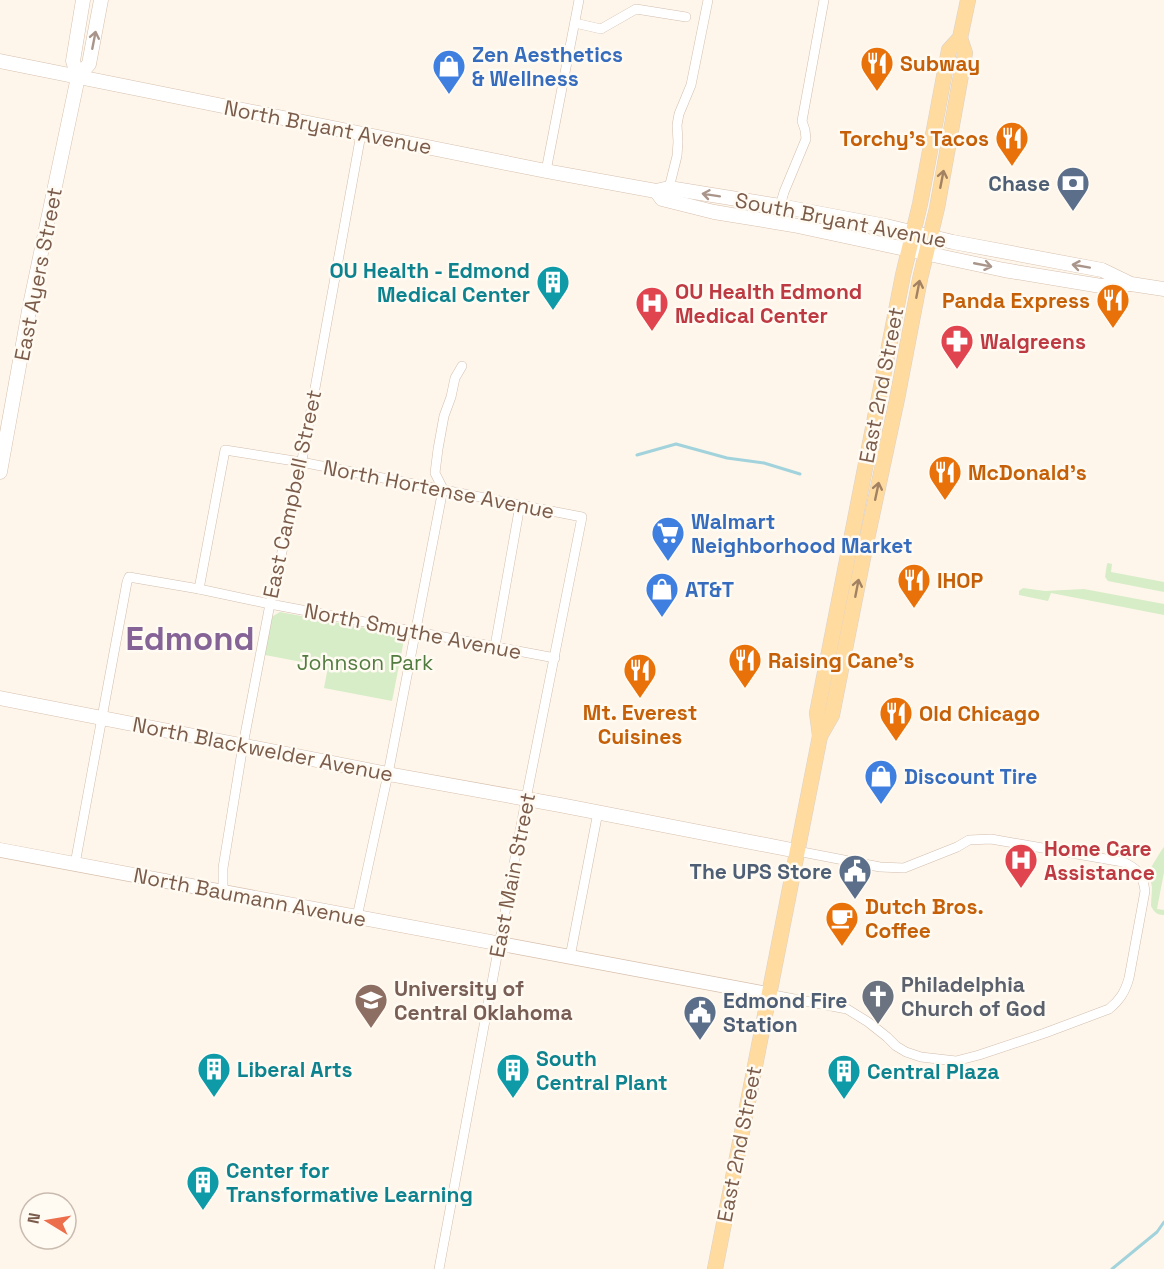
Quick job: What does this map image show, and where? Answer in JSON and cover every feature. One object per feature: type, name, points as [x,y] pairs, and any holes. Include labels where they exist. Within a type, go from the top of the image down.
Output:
[{"type":"main road","name":"East 2nd Street","points":[[820,736],[817,713],[949,50],[960,38],[968,0]]},
{"type":"main road","name":"East 2nd Street","points":[[715,1269],[820,736],[832,715],[939,197],[966,52],[960,38]]},
{"type":"main road","points":[[874,423],[886,447]]},
{"type":"main road","points":[[835,623],[840,630],[837,656],[840,674]]},
{"type":"street","points":[[83,0],[73,61],[78,76],[89,64],[101,0]]},
{"type":"street","points":[[546,171],[579,0]]},
{"type":"street","points":[[662,190],[677,156],[679,114],[690,85],[708,0]]},
{"type":"street","points":[[780,206],[806,139],[802,121],[824,0]]},
{"type":"street","points":[[574,23],[601,29],[636,9],[686,17]]},
{"type":"street","name":"North Bryant Avenue","points":[[0,61],[546,171],[662,190]]},
{"type":"street","name":"East Ayers Street","points":[[0,472],[30,305],[78,76]]},
{"type":"street","name":"East Campbell Street","points":[[223,891],[223,868],[243,745],[270,603],[298,482],[361,134]]},
{"type":"street","name":"South Bryant Avenue","points":[[1131,284],[1102,270],[913,232],[780,206],[662,190],[662,199],[714,212],[793,225],[1004,270],[1081,284],[1101,286],[1131,284],[1164,289]]},
{"type":"street","points":[[357,917],[388,774],[443,489],[435,473],[444,416],[455,378],[462,366]]},
{"type":"street","name":"North Hortense Avenue","points":[[199,589],[225,450],[301,462],[582,517]]},
{"type":"street","points":[[495,646],[520,505]]},
{"type":"street","name":"East Main Street","points":[[439,1269],[526,799],[582,517]]},
{"type":"street","name":"North Smythe Avenue","points":[[101,718],[129,577],[555,658]]},
{"type":"street","name":"North Blackwelder Avenue","points":[[0,698],[797,851]]},
{"type":"street","points":[[75,864],[101,718]]},
{"type":"street","points":[[570,957],[598,813]]},
{"type":"street","points":[[768,994],[847,1009],[868,1022],[906,1052],[921,1057],[956,1061],[1045,1033],[1108,1009],[1117,1003],[1129,978],[1145,891],[1143,878],[1138,871],[1123,862],[991,838],[969,840],[957,848],[904,868],[880,867],[797,851]]},
{"type":"street","name":"North Baumann Avenue","points":[[0,850],[768,994]]},
{"type":"green space","points":[[1108,563],[1112,564],[1111,572],[1164,582],[1164,592],[1108,581],[1105,577]]},
{"type":"green space","points":[[1023,588],[1045,591],[1084,589],[1164,604],[1164,615],[1051,593],[1048,601],[1019,595],[1019,591]]},
{"type":"green space","name":"Johnson Park","points":[[280,612],[397,634],[403,641],[403,645],[392,701],[324,688],[328,667],[265,655],[271,621],[273,616]]},
{"type":"green space","points":[[1164,847],[1164,872],[1157,909],[1164,910],[1164,915],[1156,913],[1151,906],[1152,887],[1149,872]]},
{"type":"waterway","points":[[637,455],[676,444],[727,458],[764,463],[800,474]]},
{"type":"waterway","points":[[1112,1269],[1157,1232],[1164,1222]]},
{"type":"place","name":"Subway","points":[[877,92]]},
{"type":"place","name":"Zen Aesthetics & Wellness","points":[[449,95]]},
{"type":"place","name":"Torchy's Tacos","points":[[1012,167]]},
{"type":"place","name":"Chase","points":[[1073,212]]},
{"type":"place","name":"OU Health - Edmond Medical Center","points":[[553,311]]},
{"type":"place","name":"Panda Express","points":[[1113,329]]},
{"type":"place","name":"OU Health Edmond Medical Center","points":[[652,332]]},
{"type":"place","name":"Walgreens","points":[[957,370]]},
{"type":"place","name":"McDonald's","points":[[945,501]]},
{"type":"place","name":"Walmart Neighborhood Market","points":[[668,562]]},
{"type":"place","name":"IHOP","points":[[914,609]]},
{"type":"place","name":"AT&T","points":[[662,618]]},
{"type":"place","name":"Raising Cane's","points":[[745,689]]},
{"type":"place","name":"Mt. Everest Cuisines","points":[[640,699]]},
{"type":"place","name":"Old Chicago","points":[[896,742]]},
{"type":"place","name":"Discount Tire","points":[[881,805]]},
{"type":"place","name":"Home Care Assistance","points":[[1021,889]]},
{"type":"place","name":"The UPS Store","points":[[855,900]]},
{"type":"place","name":"Dutch Bros. Coffee","points":[[842,947]]},
{"type":"place","name":"Philadelphia Church of God","points":[[878,1025]]},
{"type":"place","name":"University of Central Oklahoma","points":[[371,1029]]},
{"type":"place","name":"Edmond Fire Station","points":[[700,1041]]},
{"type":"place","name":"Liberal Arts","points":[[214,1098]]},
{"type":"place","name":"South Central Plant","points":[[513,1099]]},
{"type":"place","name":"Central Plaza","points":[[844,1100]]},
{"type":"place","name":"Center for Transformative Learning","points":[[203,1211]]},
{"type":"district","name":"Edmond","points":[[190,639]]}]
